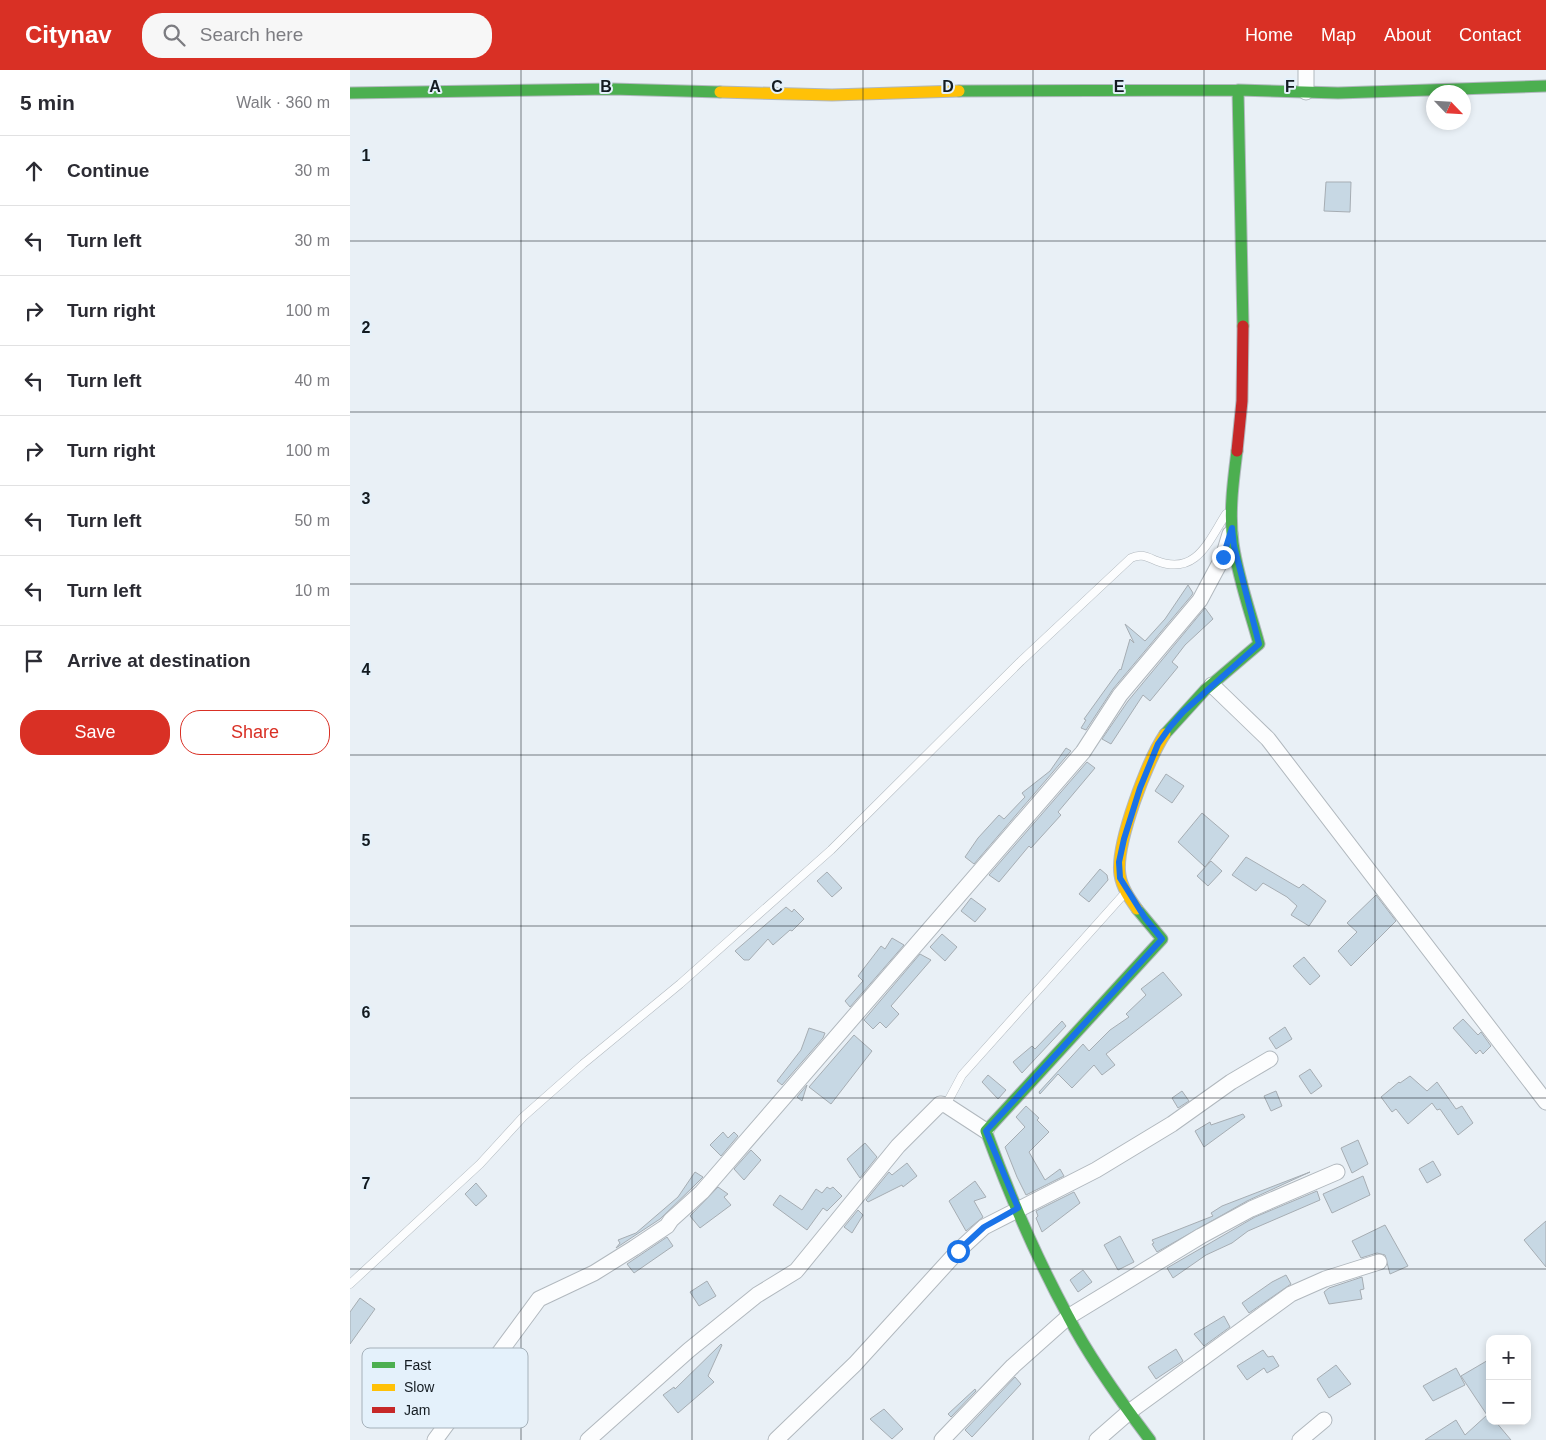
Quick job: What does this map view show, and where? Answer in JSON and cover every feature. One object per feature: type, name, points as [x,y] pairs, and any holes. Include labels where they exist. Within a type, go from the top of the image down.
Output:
[{"type":"street","points":[[1306,70],[1306,92]]},
{"type":"street","points":[[350,92],[612,89],[832,96],[947,90],[1238,90],[1306,92],[1546,86]]},
{"type":"street","points":[[986,1131],[1162,939],[1127,891],[1120,878],[1119,862],[1122,847],[1140,788],[1158,744],[1183,712],[1259,644],[1234,546],[1232,528],[1241,420],[1245,304],[1243,194],[1238,90]]},
{"type":"street","points":[[503,1348],[539,1300],[549,1293],[594,1273],[634,1248],[667,1226],[671,1220],[702,1192],[1082,752],[1120,695],[1172,630],[1200,600],[1223,557],[1232,528]]},
{"type":"street","points":[[1212,685],[1268,739],[1546,1102]]},
{"type":"street","points":[[776,1440],[855,1364],[958,1251],[984,1227],[1018,1208],[1096,1170],[1172,1124],[1231,1082],[1270,1059]]},
{"type":"street","points":[[588,1440],[688,1350],[757,1295],[796,1271],[898,1146],[940,1104],[946,1104],[986,1131],[1018,1208],[1068,1317],[1129,1412],[1150,1440]]},
{"type":"street","points":[[942,1440],[1013,1366],[1068,1317],[1201,1236],[1251,1209],[1337,1172]]},
{"type":"street","points":[[1097,1440],[1129,1412],[1291,1294],[1325,1279],[1379,1262]]},
{"type":"street","points":[[1300,1440],[1324,1420]]},
{"type":"street","points":[[434,1440],[443,1428]]},
{"type":"lane","points":[[350,1284],[480,1164],[530,1111],[680,984],[831,850],[1021,661],[1131,558],[1137,555],[1147,556],[1180,566],[1192,561],[1200,553],[1233,504]]},
{"type":"lane","points":[[946,1104],[962,1075],[1127,891]]},
{"type":"building","points":[[1326,182],[1351,182],[1350,212],[1324,211]]},
{"type":"building","points":[[1188,585],[1193,593],[1192,595],[1113,689],[1086,730],[1081,728],[1086,720],[1084,719],[1121,670],[1130,639],[1134,643],[1125,624],[1145,641],[1165,619]]},
{"type":"building","points":[[1205,608],[1213,619],[1185,645],[1172,662],[1178,667],[1150,701],[1143,695],[1111,744],[1102,739],[1128,701]]},
{"type":"building","points":[[1066,748],[1071,751],[974,864],[965,857],[978,838],[999,815],[1004,819],[1025,797],[1022,793],[1050,771]]},
{"type":"building","points":[[1087,762],[1095,768],[1058,812],[1061,815],[1031,848],[1029,846],[999,882],[989,875]]},
{"type":"building","points":[[1166,774],[1184,786],[1172,803],[1155,791]]},
{"type":"building","points":[[1202,813],[1229,836],[1205,867],[1178,842]]},
{"type":"building","points":[[1246,857],[1299,888],[1303,884],[1326,901],[1309,926],[1291,915],[1297,906],[1287,897],[1263,883],[1256,891],[1232,875]]},
{"type":"building","points":[[1211,861],[1222,871],[1208,886],[1197,876]]},
{"type":"building","points":[[1100,869],[1107,875],[1108,880],[1089,902],[1079,894]]},
{"type":"building","points":[[827,872],[842,888],[832,897],[817,881]]},
{"type":"building","points":[[1376,895],[1396,921],[1351,966],[1338,951],[1357,932],[1347,923]]},
{"type":"building","points":[[971,898],[986,909],[975,922],[961,911]]},
{"type":"building","points":[[786,907],[792,912],[794,909],[804,919],[773,945],[768,939],[749,960],[744,960],[735,951]]},
{"type":"building","points":[[942,934],[957,947],[945,961],[930,947]]},
{"type":"building","points":[[892,938],[904,945],[850,1007],[845,1001],[863,981],[858,976],[881,946],[885,949]]},
{"type":"building","points":[[920,954],[931,960],[891,1006],[899,1014],[886,1028],[880,1022],[873,1029],[864,1020]]},
{"type":"building","points":[[1304,957],[1320,976],[1310,985],[1293,966]]},
{"type":"building","points":[[1163,972],[1182,995],[1106,1054],[1115,1065],[1102,1075],[1094,1065],[1072,1088],[1058,1074],[1040,1094],[1039,1092],[1083,1044],[1089,1051],[1110,1030],[1129,1017],[1126,1014],[1146,995],[1141,989]]},
{"type":"building","points":[[1463,1019],[1478,1035],[1481,1032],[1491,1046],[1483,1054],[1480,1050],[1476,1054],[1453,1028]]},
{"type":"building","points":[[1062,1021],[1066,1026],[1022,1073],[1013,1062],[1032,1046],[1035,1049]]},
{"type":"building","points":[[1285,1027],[1292,1039],[1276,1049],[1269,1038]]},
{"type":"building","points":[[809,1028],[825,1033],[823,1038],[782,1085],[777,1081],[801,1050]]},
{"type":"building","points":[[854,1035],[872,1051],[831,1104],[809,1087]]},
{"type":"building","points":[[1310,1069],[1322,1086],[1311,1094],[1299,1076]]},
{"type":"building","points":[[988,1075],[1006,1090],[998,1099],[982,1082]]},
{"type":"building","points":[[1410,1076],[1427,1091],[1437,1082],[1456,1109],[1462,1106],[1473,1123],[1458,1135],[1440,1109],[1437,1110],[1432,1103],[1408,1124],[1396,1109],[1392,1112],[1381,1097],[1399,1082]]},
{"type":"building","points":[[807,1085],[802,1101],[797,1097]]},
{"type":"building","points":[[1182,1091],[1189,1101],[1178,1108],[1172,1098]]},
{"type":"building","points":[[1276,1091],[1282,1106],[1271,1111],[1264,1096]]},
{"type":"building","points":[[1026,1106],[1039,1118],[1037,1120],[1049,1132],[1029,1152],[1045,1180],[1060,1169],[1064,1176],[1026,1195],[1005,1147],[1025,1127],[1016,1117]]},
{"type":"building","points":[[1243,1114],[1245,1117],[1204,1147],[1195,1131],[1210,1122],[1211,1125]]},
{"type":"building","points":[[723,1132],[728,1138],[734,1132],[738,1136],[721,1156],[710,1145]]},
{"type":"building","points":[[1358,1140],[1368,1164],[1352,1173],[1341,1148]]},
{"type":"building","points":[[865,1143],[877,1157],[860,1178],[847,1159]]},
{"type":"building","points":[[751,1150],[761,1160],[744,1180],[734,1169]]},
{"type":"building","points":[[1433,1161],[1441,1175],[1427,1183],[1419,1169]]},
{"type":"building","points":[[907,1163],[917,1176],[903,1187],[902,1185],[868,1202],[866,1200],[889,1172],[892,1175]]},
{"type":"building","points":[[695,1172],[703,1177],[660,1219],[616,1248],[620,1243],[618,1240],[636,1233],[678,1197]]},
{"type":"building","points":[[1310,1172],[1247,1201],[1157,1252],[1152,1244],[1154,1243],[1152,1240],[1213,1216],[1211,1213],[1222,1206]]},
{"type":"building","points":[[1363,1176],[1370,1195],[1332,1213],[1323,1194]]},
{"type":"building","points":[[975,1181],[986,1197],[974,1201],[983,1217],[966,1231],[949,1201]]},
{"type":"building","points":[[476,1183],[487,1196],[476,1206],[465,1194]]},
{"type":"building","points":[[718,1187],[728,1194],[724,1197],[731,1205],[700,1228],[690,1216]]},
{"type":"building","points":[[827,1187],[830,1189],[833,1187],[842,1196],[827,1211],[823,1208],[807,1230],[773,1205],[780,1195],[802,1210],[816,1189],[822,1193]]},
{"type":"building","points":[[1317,1191],[1320,1200],[1248,1231],[1232,1243],[1206,1255],[1173,1278],[1167,1268],[1255,1217]]},
{"type":"building","points":[[1074,1192],[1080,1203],[1042,1232],[1036,1218],[1038,1216],[1036,1211]]},
{"type":"building","points":[[858,1210],[863,1215],[852,1233],[844,1227]]},
{"type":"building","points":[[1546,1221],[1546,1267],[1524,1240]]},
{"type":"building","points":[[1385,1225],[1408,1266],[1390,1274],[1385,1255],[1377,1253],[1361,1258],[1352,1241]]},
{"type":"building","points":[[1120,1236],[1134,1262],[1118,1270],[1104,1245]]},
{"type":"building","points":[[667,1237],[673,1246],[634,1273],[627,1264]]},
{"type":"building","points":[[1083,1270],[1092,1282],[1078,1292],[1070,1280]]},
{"type":"building","points":[[1286,1275],[1291,1284],[1249,1313],[1242,1303],[1272,1282]]},
{"type":"building","points":[[1362,1277],[1364,1289],[1360,1290],[1362,1299],[1329,1304],[1324,1292],[1329,1288]]},
{"type":"building","points":[[707,1281],[716,1296],[699,1306],[690,1292]]},
{"type":"building","points":[[360,1298],[375,1309],[350,1344],[350,1312]]},
{"type":"building","points":[[1224,1316],[1230,1327],[1204,1346],[1194,1334]]},
{"type":"building","points":[[721,1344],[708,1376],[714,1382],[678,1413],[663,1395],[674,1387],[675,1389]]},
{"type":"building","points":[[1176,1349],[1183,1361],[1156,1379],[1148,1367]]},
{"type":"building","points":[[1263,1350],[1268,1357],[1273,1356],[1279,1366],[1267,1373],[1264,1368],[1247,1380],[1237,1366]]},
{"type":"building","points":[[1486,1361],[1486,1414],[1461,1376]]},
{"type":"building","points":[[1336,1365],[1351,1384],[1329,1398],[1317,1379]]},
{"type":"building","points":[[1456,1368],[1465,1385],[1433,1401],[1423,1386]]},
{"type":"building","points":[[1015,1377],[1021,1384],[972,1437],[965,1430]]},
{"type":"building","points":[[975,1389],[976,1391],[951,1417],[948,1414]]},
{"type":"building","points":[[884,1409],[903,1429],[892,1439],[870,1419]]},
{"type":"building","points":[[1486,1416],[1486,1425],[1498,1425],[1511,1440],[1425,1440],[1456,1420],[1465,1435]]},
{"type":"traffic: fast","points":[[959,91],[1238,90],[1338,93],[1546,86]]},
{"type":"traffic: fast","points":[[350,93],[612,89],[720,92]]},
{"type":"traffic: fast","points":[[1238,90],[1243,326]]},
{"type":"traffic: fast","points":[[1165,734],[1205,690],[1259,644],[1241,582],[1233,543],[1231,509],[1237,451]]},
{"type":"traffic: fast","points":[[1137,909],[1162,939],[986,1131],[1024,1225],[1076,1332],[1117,1395],[1150,1440]]},
{"type":"traffic: slow","points":[[720,92],[832,95],[959,91]]},
{"type":"traffic: slow","points":[[1137,909],[1121,880],[1120,861],[1134,803],[1150,762],[1165,734]]},
{"type":"traffic: jam","points":[[1237,451],[1242,401],[1243,326]]},
{"type":"route","points":[[958,1251],[984,1227],[1018,1208],[1005,1182],[986,1131],[1162,939],[1127,891],[1120,878],[1119,862],[1140,788],[1158,744],[1183,712],[1259,644],[1234,546],[1232,528],[1223,557]]}]
